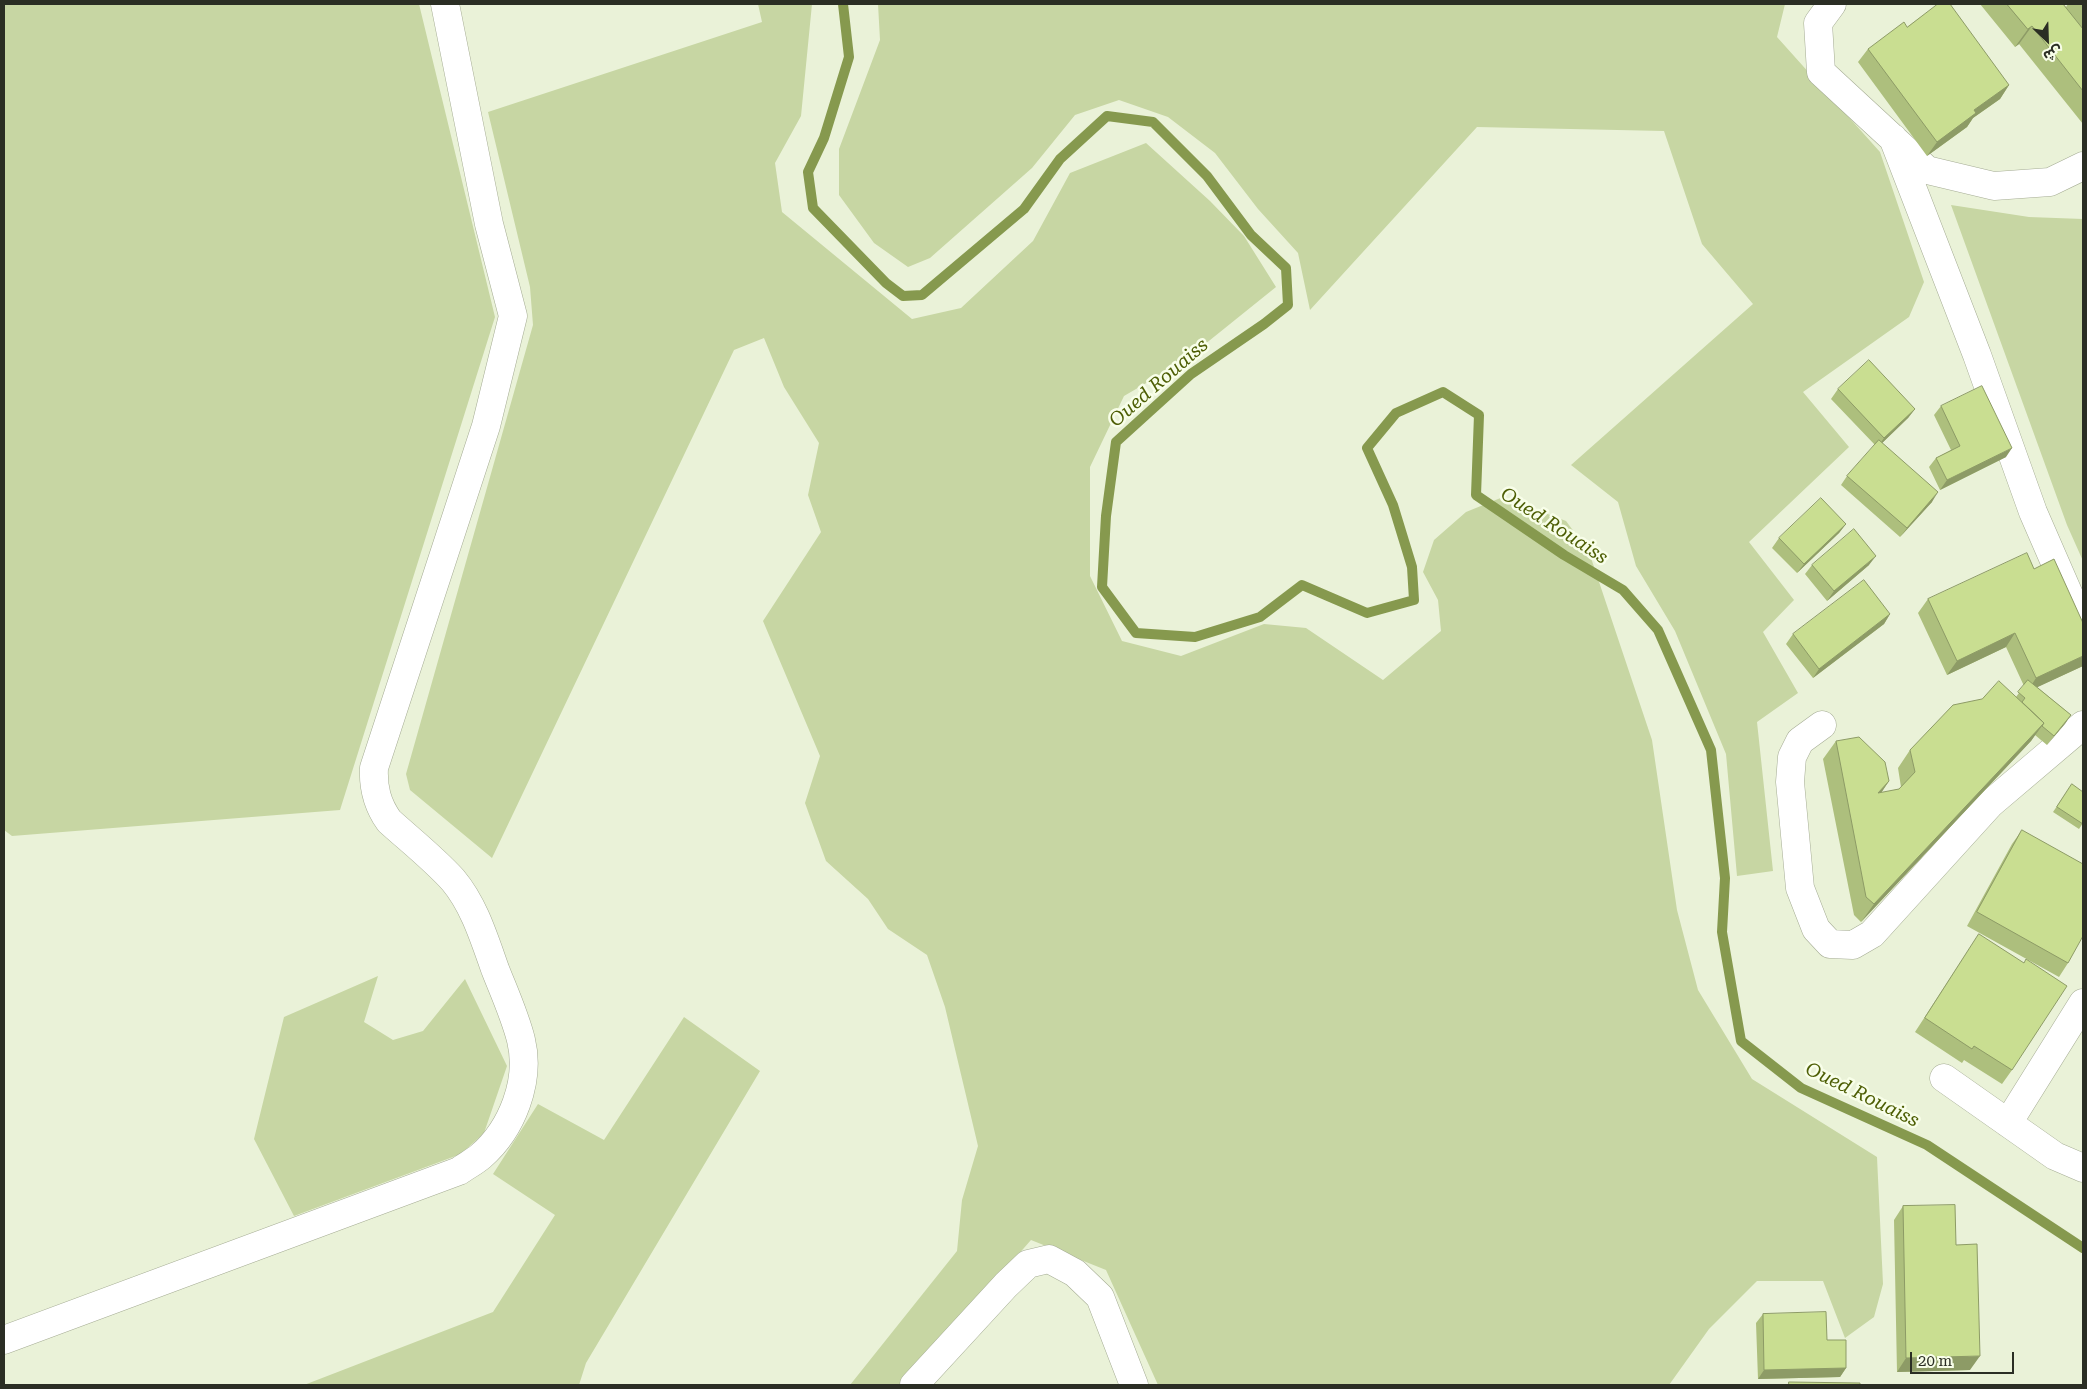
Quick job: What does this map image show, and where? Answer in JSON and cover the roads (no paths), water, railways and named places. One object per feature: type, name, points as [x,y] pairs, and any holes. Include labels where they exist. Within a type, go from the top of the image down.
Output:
[{"type":"street","points":[[4,1340],[459,1171],[498,1138],[512,1116],[520,1092],[523,1066],[522,1040],[481,929],[469,902],[453,880],[389,821],[381,809],[376,796],[374,782],[374,768],[486,426],[513,316],[489,224],[444,4]]},
{"type":"street","points":[[1832,4],[1818,23],[1821,72],[1927,170],[1994,186],[2050,182],[2083,166]]},
{"type":"street","points":[[1893,138],[1977,355],[2033,512],[2083,627]]},
{"type":"street","points":[[1822,725],[1800,741],[1792,757],[1790,782],[1800,888],[1816,929],[1825,939],[1830,944],[1853,945],[1872,934],[1990,804],[2083,725]]},
{"type":"street","points":[[2008,1122],[2083,1003]]},
{"type":"street","points":[[1944,1078],[2055,1156],[2083,1168]]},
{"type":"street","points":[[914,1385],[1006,1285],[1028,1264],[1049,1259],[1075,1273],[1100,1296],[1134,1385]]},
{"type":"waterway","name":"Oued Rouaiss","points":[[843,4],[849,57],[824,138],[808,172],[813,208],[886,283],[903,296],[922,295],[1024,209],[1060,159],[1107,116],[1153,122],[1207,176],[1251,235],[1286,268],[1288,305],[1264,324],[1191,374],[1116,442],[1106,516],[1102,587],[1136,633],[1195,637],[1260,617],[1302,585],[1367,613],[1414,600],[1412,567],[1393,505],[1367,448],[1396,413],[1443,392],[1479,415],[1476,495],[1564,555],[1623,590],[1658,630],[1711,750],[1725,878],[1722,932],[1741,1041],[1801,1088],[1927,1145],[2083,1248]]}]
